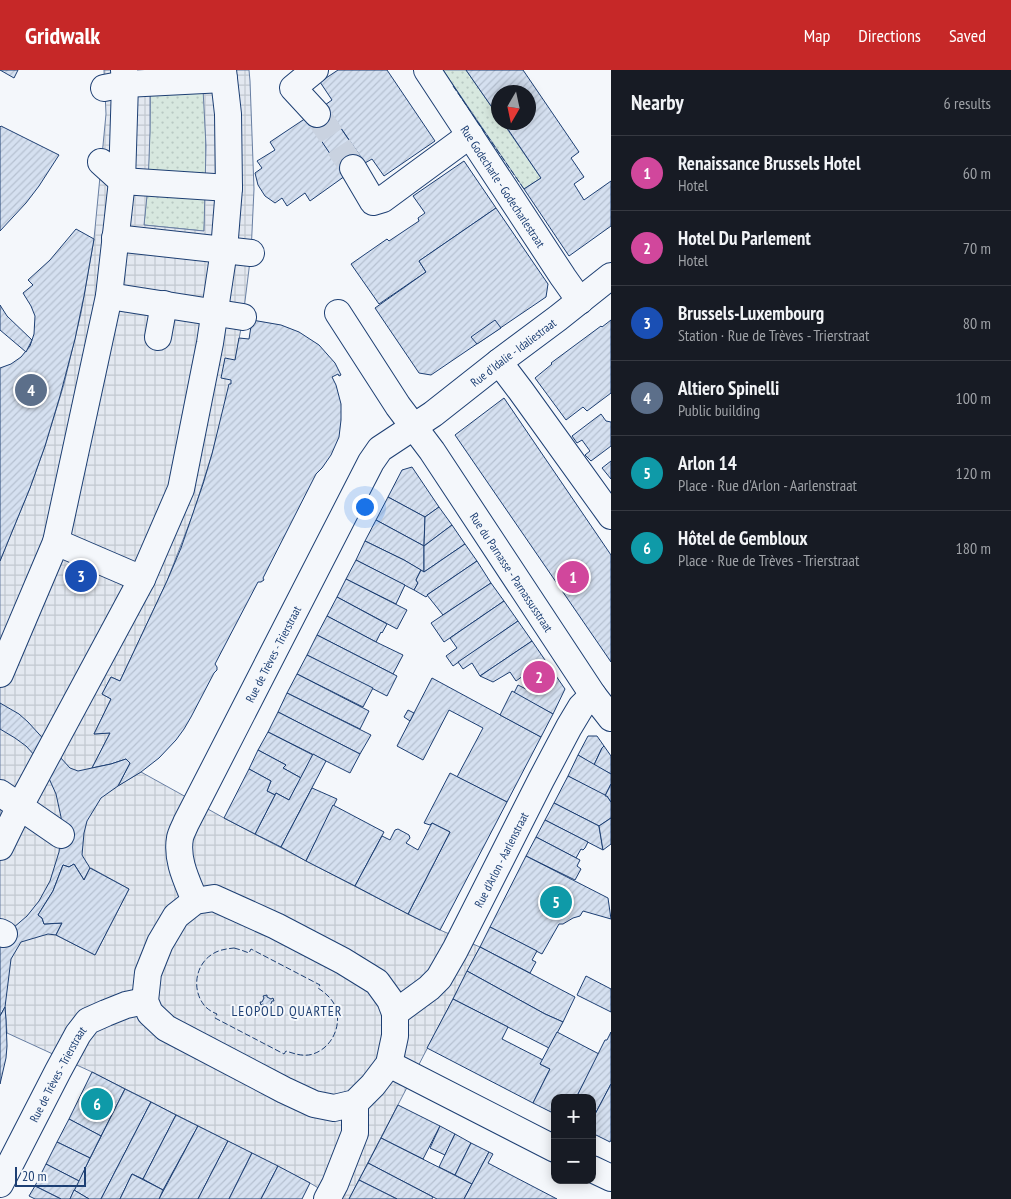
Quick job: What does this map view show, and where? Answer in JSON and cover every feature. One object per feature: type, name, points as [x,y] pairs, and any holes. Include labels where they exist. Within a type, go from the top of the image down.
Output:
[{"type":"street","points":[[315,70],[292,88],[317,114]]},
{"type":"street","name":"Rue Godecharle - Godecharlestraat","points":[[427,70],[580,301]]},
{"type":"street","points":[[0,674],[56,542],[109,296],[122,181],[118,81],[223,75],[240,112],[229,188],[216,312],[181,489],[142,579],[7,806],[0,847]]},
{"type":"street","points":[[353,168],[373,202],[383,199],[470,135]]},
{"type":"street","points":[[101,162],[122,181],[229,188]]},
{"type":"street","points":[[115,238],[251,253]]},
{"type":"street","name":"Rue d'Idalie - Idaliestraat","points":[[414,427],[611,276]]},
{"type":"street","points":[[109,296],[243,316]]},
{"type":"street","points":[[158,337],[164,304]]},
{"type":"street","name":"Rue du Parnasse - Parnassusstraat","points":[[338,313],[398,406],[432,451],[593,695],[611,718]]},
{"type":"street","points":[[499,362],[522,391],[611,516]]},
{"type":"street","name":"Rue de Trèves - Trierstraat","points":[[195,900],[183,870],[180,854],[180,838],[186,823],[371,462],[380,449],[414,427]]},
{"type":"street","points":[[56,542],[95,546],[142,579]]},
{"type":"street","name":"Rue d'Arlon - Aarlenstraat","points":[[395,1013],[429,988],[439,978],[569,728],[581,707],[593,695]]},
{"type":"street","points":[[7,806],[61,835]]},
{"type":"street","points":[[214,898],[276,926],[377,982],[390,1000],[395,1013],[395,1036],[389,1064],[373,1085],[355,1103],[334,1108],[314,1104],[166,1028],[150,1013],[145,1000],[148,973],[160,944],[176,916],[195,900],[214,898]]},
{"type":"street","name":"Rue de Trèves - Trierstraat","points":[[0,1184],[58,1071],[78,1034],[88,1021],[126,1005],[145,1000]]},
{"type":"street","points":[[389,1064],[551,1147]]},
{"type":"street","points":[[327,1199],[335,1184],[355,1133],[355,1103]]},
{"type":"street","points":[[596,1171],[611,1178]]},
{"type":"shaded area","points":[[104,70],[150,70],[148,186],[144,225],[204,231],[206,146],[202,70],[249,70],[254,189],[251,253],[243,317],[231,384],[193,514],[167,581],[120,681],[111,677],[102,694],[111,699],[94,734],[110,733],[92,768],[119,785],[141,772],[224,818],[408,914],[480,947],[349,1199],[337,1199],[310,1183],[92,1072],[7,1033],[5,1008],[0,1016],[0,561],[45,446],[64,384],[81,313],[94,239],[106,114]],"holes":[[[91,868],[129,889],[95,955],[56,935]]]},
{"type":"shaded area","points":[[150,70],[204,84],[206,194],[204,231],[144,225],[149,148]]},
{"type":"shaded area","points":[[443,70],[466,70],[491,106],[491,130],[508,130],[541,178],[524,189]]},
{"type":"building","points":[[0,70],[18,70],[14,78]]},
{"type":"building","points":[[338,70],[387,70],[435,141],[384,176],[372,159],[365,163],[325,105],[332,100],[320,82]]},
{"type":"building","points":[[466,70],[523,70],[533,85],[491,85],[491,106]]},
{"type":"building","points":[[536,89],[579,152],[571,158],[584,177],[574,184],[584,200],[611,181],[611,226],[569,256],[524,189],[541,178],[508,130],[536,130]]},
{"type":"building","points":[[327,108],[364,162],[343,174],[307,120]]},
{"type":"building","points":[[306,118],[345,176],[310,201],[305,193],[287,206],[282,198],[275,203],[265,196],[258,185],[255,173],[262,168],[257,161],[275,150],[270,142]]},
{"type":"building","points":[[0,127],[59,155],[26,203],[0,231]]},
{"type":"building","points":[[464,161],[496,208],[419,261],[426,272],[379,304],[351,264],[387,239],[389,241],[419,221],[418,218],[425,213],[413,196]]},
{"type":"building","points":[[496,208],[548,284],[546,297],[431,375],[419,373],[375,308],[426,272],[419,261]]},
{"type":"building","points":[[76,229],[94,239],[75,339],[45,446],[0,561],[0,368],[11,364],[21,357],[30,346],[34,334],[35,316],[23,293],[33,285],[28,280],[50,260]]},
{"type":"building","points":[[0,305],[7,316],[32,340],[26,352],[0,330]]},
{"type":"building","points":[[252,320],[281,325],[299,332],[319,345],[335,363],[341,375],[339,376],[338,374],[332,377],[341,404],[339,437],[331,455],[316,474],[263,578],[264,580],[258,582],[215,664],[217,670],[184,729],[159,758],[118,786],[130,763],[126,759],[92,768],[110,733],[94,734],[111,699],[102,694],[111,677],[120,681],[181,548],[203,484],[229,384],[231,384],[231,380],[221,378],[225,358],[235,360],[239,338],[249,339]]},
{"type":"building","points":[[495,320],[501,328],[477,344],[471,337]]},
{"type":"building","points":[[611,320],[611,393],[587,411],[583,407],[566,420],[535,378],[551,363]]},
{"type":"building","points":[[504,398],[611,555],[611,662],[455,435]]},
{"type":"building","points":[[601,414],[606,421],[611,422],[611,446],[591,461],[585,455],[590,451],[582,440],[577,443],[572,436]]},
{"type":"building","points":[[611,461],[611,479],[602,468]]},
{"type":"building","points":[[412,467],[439,507],[425,517],[388,497],[402,470]]},
{"type":"building","points":[[388,497],[425,517],[424,546],[376,520]]},
{"type":"building","points":[[439,507],[452,525],[424,546],[425,517]]},
{"type":"building","points":[[376,520],[424,546],[424,572],[365,541]]},
{"type":"building","points":[[452,525],[465,544],[424,572],[424,546]]},
{"type":"building","points":[[365,541],[421,570],[414,590],[356,560]]},
{"type":"building","points":[[465,544],[477,561],[426,597],[414,590],[421,570],[424,572]]},
{"type":"building","points":[[356,560],[405,585],[396,604],[346,579]]},
{"type":"building","points":[[477,561],[491,583],[443,615],[427,595]]},
{"type":"building","points":[[346,579],[407,610],[397,629],[337,597]]},
{"type":"building","points":[[491,583],[504,601],[444,642],[431,623]]},
{"type":"building","points":[[337,597],[387,624],[376,642],[327,616]]},
{"type":"building","points":[[504,601],[518,621],[453,666],[446,656],[457,648],[450,638]]},
{"type":"building","points":[[327,616],[403,655],[393,674],[317,635]]},
{"type":"building","points":[[518,621],[532,641],[480,676],[472,663],[463,669],[458,662]]},
{"type":"building","points":[[317,635],[397,676],[387,696],[307,655]]},
{"type":"building","points":[[532,641],[545,660],[516,681],[510,672],[493,682],[480,676]]},
{"type":"building","points":[[307,655],[373,688],[363,707],[297,674]]},
{"type":"building","points":[[545,660],[565,689],[553,714],[514,693],[518,685],[526,689],[529,684],[523,676]]},
{"type":"building","points":[[297,674],[369,711],[360,729],[287,693]]},
{"type":"building","points":[[432,678],[541,737],[507,802],[457,777],[483,728],[449,710],[423,760],[397,746]]},
{"type":"building","points":[[512,691],[553,714],[541,737],[500,715]]},
{"type":"building","points":[[287,693],[371,735],[360,754],[278,712]]},
{"type":"building","points":[[0,703],[19,714],[28,722],[70,768],[78,771],[126,759],[130,763],[118,786],[101,798],[87,821],[82,855],[90,868],[84,880],[74,864],[69,867],[63,865],[53,891],[38,915],[42,918],[44,924],[62,923],[56,935],[48,934],[21,942],[11,959],[5,1007],[0,1016],[0,937],[27,916],[39,901],[50,881],[59,852],[61,817],[56,794],[47,774],[36,757],[26,746],[0,729]]},
{"type":"building","points":[[408,710],[414,713],[410,721],[404,717]]},
{"type":"building","points":[[278,712],[360,754],[350,773],[268,732]]},
{"type":"building","points":[[268,732],[313,755],[301,778],[283,768],[286,765],[258,750]]},
{"type":"building","points":[[588,736],[597,736],[604,746],[594,765],[578,755]]},
{"type":"building","points":[[604,746],[611,756],[611,774],[594,765]]},
{"type":"building","points":[[258,750],[286,765],[283,768],[301,778],[289,800],[276,793],[275,795],[267,791],[271,781],[249,769]]},
{"type":"building","points":[[313,754],[326,761],[281,847],[255,834],[276,793],[289,800]]},
{"type":"building","points":[[578,755],[611,774],[611,784],[605,796],[568,776]]},
{"type":"building","points":[[249,769],[271,781],[267,791],[275,795],[255,834],[224,818]]},
{"type":"building","points":[[450,773],[507,802],[440,930],[408,914],[450,832],[432,823],[430,825],[424,823]]},
{"type":"building","points":[[568,776],[607,796],[611,802],[611,818],[599,826],[554,803]]},
{"type":"building","points":[[611,784],[611,802],[605,796]]},
{"type":"building","points":[[312,788],[337,799],[306,861],[281,847]]},
{"type":"building","points":[[554,803],[599,826],[603,850],[545,820]]},
{"type":"building","points":[[333,805],[384,832],[355,886],[306,861]]},
{"type":"building","points":[[611,818],[611,844],[603,850],[599,826]]},
{"type":"building","points":[[545,820],[588,842],[576,858],[536,837]]},
{"type":"building","points":[[432,823],[450,832],[408,914],[355,886],[382,836],[390,840],[395,830],[398,829],[409,835],[410,838],[406,843],[418,850]]},
{"type":"building","points":[[536,837],[580,860],[577,866],[581,869],[575,880],[526,856]]},
{"type":"building","points":[[526,856],[608,898],[611,919],[583,911],[580,916],[559,924],[542,954],[490,927]]},
{"type":"building","points":[[74,864],[84,880],[90,868],[129,889],[95,955],[56,935],[62,923],[44,924],[42,918],[38,915],[53,891],[63,865],[69,867]]},
{"type":"building","points":[[490,927],[537,951],[532,960],[536,962],[530,973],[480,947]]},
{"type":"building","points":[[480,947],[575,997],[563,1022],[467,971]]},
{"type":"building","points":[[467,971],[563,1022],[549,1048],[453,999]]},
{"type":"building","points":[[586,976],[611,989],[611,1012],[577,995]]},
{"type":"building","points":[[267,995],[271,999],[273,998],[274,1001],[272,1001],[271,1008],[268,1009],[263,1004],[261,1005],[260,1002],[264,998],[263,996]]},
{"type":"building","points":[[453,999],[508,1027],[502,1039],[543,1060],[540,1064],[550,1069],[533,1103],[427,1048]]},
{"type":"building","points":[[5,1007],[7,1046],[0,1084],[0,1016]]},
{"type":"building","points":[[557,1032],[599,1054],[578,1094],[551,1094],[551,1112],[533,1103],[550,1069],[540,1064]]},
{"type":"building","points":[[611,1032],[611,1084],[596,1112],[596,1094],[578,1094],[605,1040],[607,1040]]},
{"type":"building","points":[[92,1072],[125,1089],[101,1136],[69,1119]]},
{"type":"building","points":[[611,1084],[610,1142],[596,1135],[596,1112]]},
{"type":"building","points":[[125,1089],[151,1102],[101,1199],[89,1199],[74,1190]]},
{"type":"building","points":[[151,1102],[176,1115],[143,1179],[132,1174],[120,1199],[101,1199]]},
{"type":"building","points":[[398,1105],[440,1126],[423,1159],[381,1138]]},
{"type":"building","points":[[176,1115],[198,1126],[163,1190],[143,1179]]},
{"type":"building","points":[[69,1119],[101,1136],[90,1158],[57,1142]]},
{"type":"building","points":[[198,1126],[228,1141],[198,1199],[159,1199]]},
{"type":"building","points":[[440,1126],[455,1134],[445,1155],[430,1148]]},
{"type":"building","points":[[455,1134],[471,1143],[455,1175],[439,1167]]},
{"type":"building","points":[[381,1138],[472,1184],[464,1199],[437,1199],[368,1163]]},
{"type":"building","points":[[228,1141],[252,1153],[229,1199],[198,1199]]},
{"type":"building","points":[[57,1142],[90,1158],[79,1181],[46,1164]]},
{"type":"building","points":[[471,1143],[489,1152],[472,1184],[455,1175]]},
{"type":"building","points":[[489,1152],[493,1154],[488,1163],[557,1199],[464,1199]]},
{"type":"building","points":[[252,1153],[278,1166],[261,1199],[229,1199]]},
{"type":"building","points":[[368,1163],[433,1197],[432,1199],[397,1199],[359,1180]]},
{"type":"building","points":[[46,1164],[79,1181],[70,1199],[61,1199],[35,1186]]},
{"type":"building","points":[[278,1166],[310,1183],[302,1199],[261,1199]]},
{"type":"building","points":[[132,1174],[163,1190],[159,1199],[120,1199]]},
{"type":"building","points":[[359,1180],[397,1199],[349,1199]]},
{"type":"building","points":[[35,1186],[61,1199],[35,1199],[29,1196]]},
{"type":"building","points":[[74,1190],[89,1199],[70,1199]]},
{"type":"tunnel","points":[[317,114],[353,168]]},
{"type":"fence","points":[[453,86],[524,189]]},
{"type":"fence","points":[[234,948],[249,953],[251,949],[320,985],[318,988],[333,1002],[337,1017],[335,1032],[327,1046],[310,1055],[300,1055],[286,1051],[284,1054],[215,1018],[217,1014],[205,1006],[200,999],[197,978],[201,965],[211,955],[222,950],[234,948]]},
{"type":"place","name":"Altiero Spinelli","points":[[31,390]]},
{"type":"place","name":"Brussels-Luxembourg","points":[[81,576]]},
{"type":"place","name":"Renaissance Brussels Hotel","points":[[573,577]]},
{"type":"place","name":"Hotel Du Parlement","points":[[539,677]]},
{"type":"place","name":"Arlon 14","points":[[556,902]]},
{"type":"place","name":"Hôtel de Gembloux","points":[[97,1104]]},
{"type":"district","name":"LEOPOLD QUARTER","points":[[287,1011]]}]
